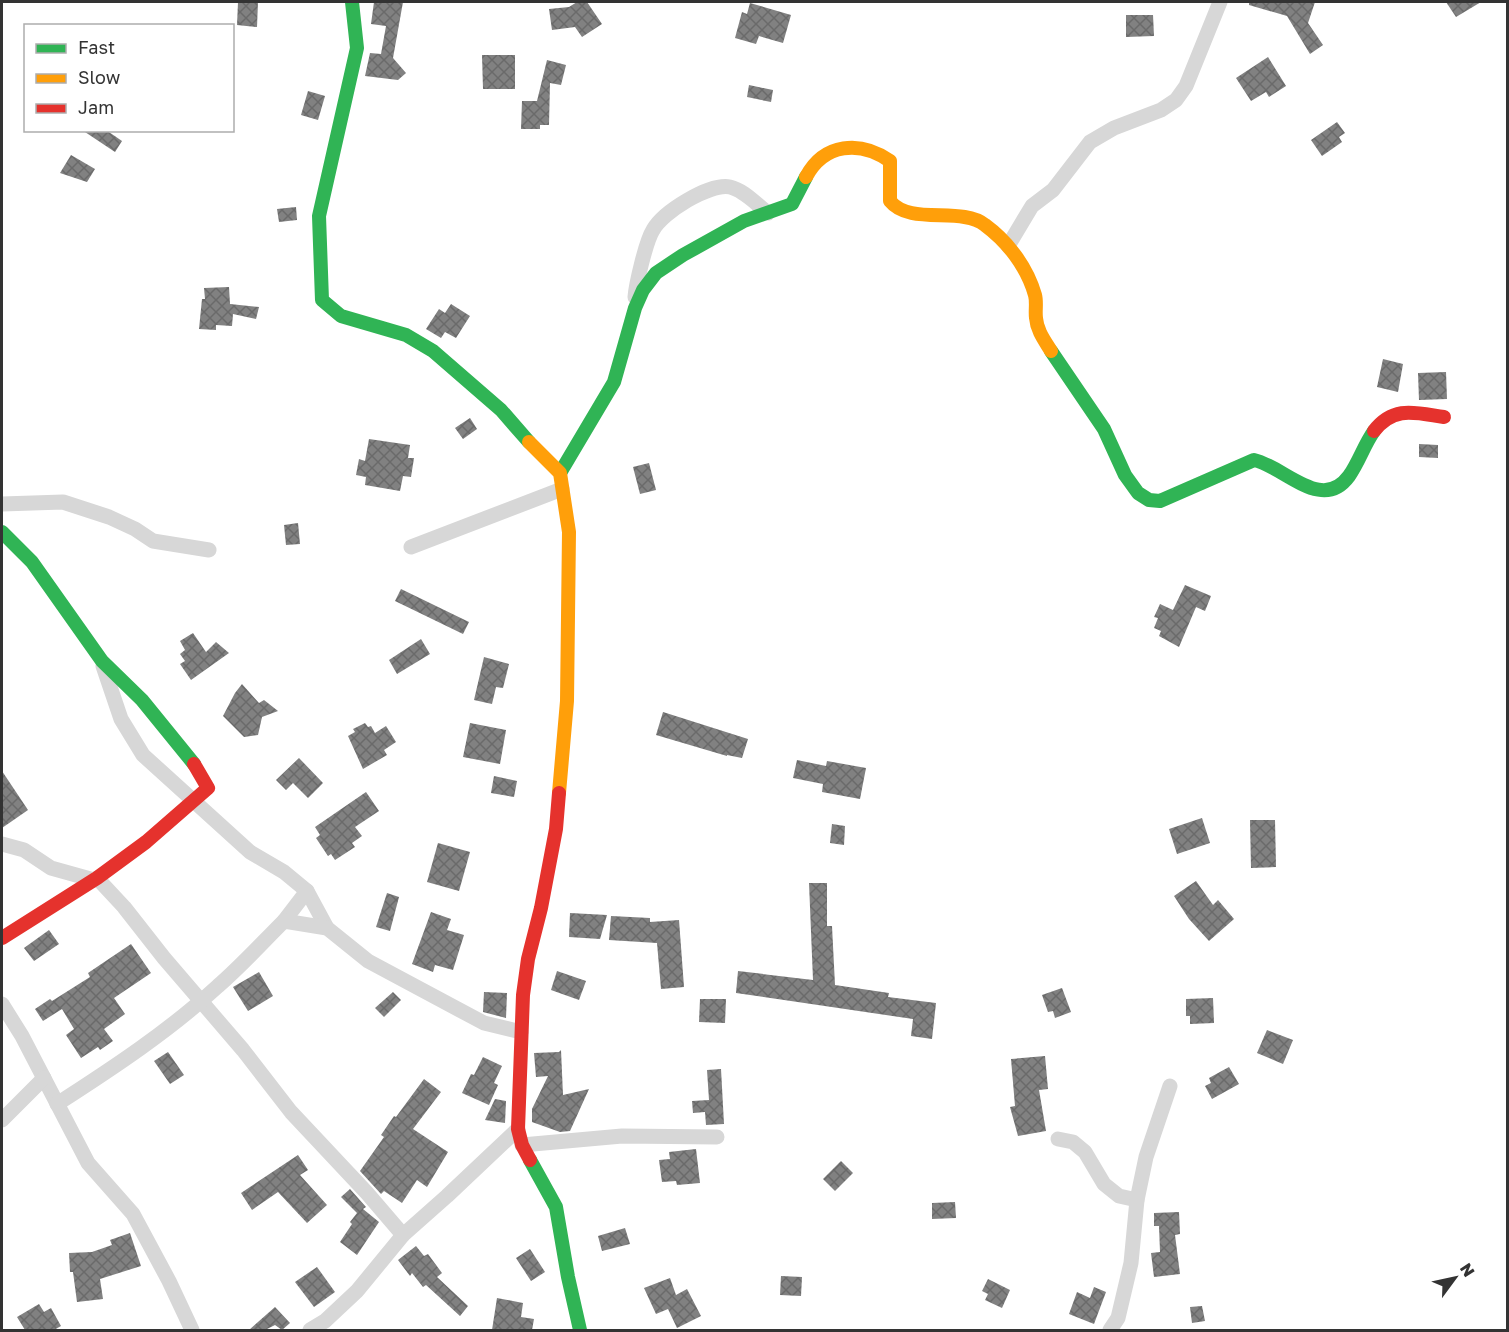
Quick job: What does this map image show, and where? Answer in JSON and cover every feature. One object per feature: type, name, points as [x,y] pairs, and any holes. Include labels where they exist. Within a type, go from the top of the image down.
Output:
[{"type":"street","points":[[352,2],[357,48],[319,216],[322,300],[341,316],[406,335],[434,351],[501,410],[560,473],[569,532],[567,701],[556,829],[541,908],[528,959],[521,1032],[518,1129],[522,1145],[556,1207],[580,1330]]},
{"type":"street","points":[[1008,246],[1032,206],[1053,190],[1090,142],[1114,128],[1161,110],[1176,100],[1186,86],[1220,2]]},
{"type":"street","points":[[560,473],[614,382],[635,308],[643,290],[656,273],[744,221],[792,204],[810,170],[824,155],[837,149],[858,148],[877,152],[890,161],[890,201],[902,212],[960,217],[983,223],[1017,255],[1035,296],[1039,331],[1104,429],[1125,475],[1138,493],[1149,500],[1161,501],[1254,459],[1266,460],[1315,491],[1334,489],[1347,480],[1372,433],[1384,420],[1400,412],[1444,417]]},
{"type":"street","points":[[635,308],[636,286],[652,231],[666,214],[700,194],[728,187],[737,189],[768,213]]},
{"type":"street","points":[[411,547],[562,489]]},
{"type":"street","points":[[2,504],[63,502],[109,517],[135,529],[153,541],[209,550]]},
{"type":"street","points":[[2,532],[32,562],[102,661],[142,700],[208,784],[206,791],[146,842],[95,879],[2,938]]},
{"type":"street","points":[[102,661],[121,719],[143,755],[250,852],[284,872],[307,891],[327,928],[368,962],[484,1023],[521,1032]]},
{"type":"street","points":[[2,844],[24,850],[51,868],[95,879],[124,907],[243,1050],[291,1112],[403,1235]]},
{"type":"street","points":[[57,1104],[129,1058],[201,1000],[242,964],[284,921],[307,891]]},
{"type":"street","points":[[284,921],[327,928]]},
{"type":"street","points":[[2,1004],[22,1036],[88,1163],[133,1214],[170,1281],[192,1330]]},
{"type":"street","points":[[2,1120],[44,1078]]},
{"type":"street","points":[[1110,1330],[1118,1318],[1131,1263],[1137,1200],[1146,1157],[1170,1086]]},
{"type":"street","points":[[310,1330],[325,1321],[357,1291],[403,1235],[518,1129]]},
{"type":"street","points":[[522,1145],[622,1136],[717,1137]]},
{"type":"street","points":[[1058,1139],[1073,1142],[1085,1152],[1104,1184],[1111,1190],[1119,1196],[1137,1200]]},
{"type":"building","points":[[238,2],[258,2],[257,27],[237,25]]},
{"type":"building","points":[[374,2],[403,2],[393,58],[406,73],[398,80],[365,76],[370,53],[381,54],[386,26],[371,24]]},
{"type":"building","points":[[577,2],[587,2],[602,24],[582,37],[575,27],[552,30],[549,9],[569,7]]},
{"type":"building","points":[[1249,2],[1315,2],[1308,23],[1323,45],[1310,54],[1287,16],[1249,5]]},
{"type":"building","points":[[1446,2],[1481,2],[1456,17]]},
{"type":"building","points":[[750,3],[791,15],[783,43],[759,36],[756,44],[735,38],[742,12],[747,14]]},
{"type":"building","points":[[1126,15],[1153,15],[1154,36],[1126,37]]},
{"type":"building","points":[[482,55],[515,55],[515,89],[483,89]]},
{"type":"building","points":[[1268,57],[1286,86],[1269,97],[1266,92],[1251,101],[1236,78]]},
{"type":"building","points":[[547,60],[566,65],[561,85],[550,83],[549,125],[540,125],[540,129],[521,129],[522,101],[537,101]]},
{"type":"building","points":[[749,85],[773,90],[771,102],[747,97]]},
{"type":"building","points":[[308,91],[325,96],[318,120],[301,115]]},
{"type":"building","points":[[1337,122],[1345,133],[1339,137],[1342,142],[1322,156],[1311,140]]},
{"type":"building","points":[[85,132],[109,132],[122,141],[115,152]]},
{"type":"building","points":[[71,155],[95,169],[87,182],[60,173]]},
{"type":"building","points":[[296,207],[297,220],[279,222],[277,209]]},
{"type":"building","points":[[229,287],[230,304],[259,307],[256,319],[233,314],[232,326],[216,325],[216,330],[199,329],[202,299],[205,299],[204,288]]},
{"type":"building","points":[[451,304],[470,316],[456,338],[445,332],[441,338],[426,329],[439,309],[445,313]]},
{"type":"building","points":[[1383,359],[1403,364],[1398,392],[1377,387]]},
{"type":"building","points":[[1446,372],[1447,399],[1419,400],[1418,373]]},
{"type":"building","points":[[470,418],[477,429],[463,439],[455,428]]},
{"type":"building","points":[[369,439],[410,445],[408,458],[414,458],[411,477],[403,476],[400,491],[365,485],[366,477],[356,475],[359,459],[365,461]]},
{"type":"building","points":[[1419,444],[1438,445],[1438,458],[1419,457]]},
{"type":"building","points":[[649,463],[656,490],[640,494],[633,467]]},
{"type":"building","points":[[298,523],[300,544],[286,545],[284,525]]},
{"type":"building","points":[[1185,585],[1211,596],[1205,611],[1196,607],[1179,647],[1159,636],[1161,631],[1154,628],[1158,618],[1154,617],[1160,604],[1173,610]]},
{"type":"building","points":[[401,589],[469,622],[463,634],[395,601]]},
{"type":"building","points":[[193,633],[206,652],[216,642],[229,653],[191,680],[180,664],[185,661],[180,654],[185,650],[180,641]]},
{"type":"building","points":[[421,639],[430,654],[397,674],[389,660]]},
{"type":"building","points":[[484,657],[509,664],[503,688],[496,687],[492,704],[474,700]]},
{"type":"building","points":[[242,684],[259,703],[264,700],[278,711],[262,717],[258,735],[244,737],[223,716]]},
{"type":"building","points":[[663,712],[748,739],[742,758],[727,756],[656,735]]},
{"type":"building","points":[[365,723],[368,727],[371,726],[375,733],[386,726],[396,742],[384,750],[387,755],[363,769],[348,736],[355,732],[353,729]]},
{"type":"building","points":[[470,723],[506,730],[500,764],[463,757]]},
{"type":"building","points":[[299,758],[323,783],[308,798],[293,783],[286,790],[276,780]]},
{"type":"building","points":[[797,760],[826,766],[827,761],[866,768],[860,799],[822,792],[823,784],[793,778]]},
{"type":"building","points":[[2,771],[28,810],[2,828]]},
{"type":"building","points":[[494,776],[517,781],[514,797],[491,793]]},
{"type":"building","points":[[366,792],[379,811],[355,827],[362,836],[352,843],[355,847],[335,860],[331,854],[328,856],[316,838],[320,835],[315,827]]},
{"type":"building","points":[[1202,818],[1210,843],[1177,854],[1169,829]]},
{"type":"building","points":[[1250,820],[1275,820],[1276,867],[1251,868]]},
{"type":"building","points":[[832,824],[845,826],[844,845],[830,843]]},
{"type":"building","points":[[438,843],[470,852],[459,891],[427,882]]},
{"type":"building","points":[[1196,881],[1213,905],[1218,900],[1234,919],[1209,941],[1189,919],[1174,896]]},
{"type":"building","points":[[809,883],[827,883],[827,926],[832,926],[835,985],[889,993],[888,997],[936,1003],[932,1039],[911,1036],[913,1019],[736,993],[738,971],[813,980]]},
{"type":"building","points":[[387,893],[399,897],[390,931],[376,927]]},
{"type":"building","points":[[431,912],[451,919],[447,930],[464,935],[453,970],[435,965],[433,972],[412,964]]},
{"type":"building","points":[[570,913],[607,915],[600,939],[569,937]]},
{"type":"building","points":[[611,916],[650,918],[650,922],[679,920],[684,987],[661,989],[657,943],[609,940]]},
{"type":"building","points":[[49,930],[59,944],[34,961],[24,948]]},
{"type":"building","points":[[131,944],[151,973],[114,998],[125,1014],[104,1029],[113,1041],[100,1050],[98,1047],[81,1058],[66,1035],[74,1029],[62,1009],[43,1021],[35,1009],[90,977],[88,973]]},
{"type":"building","points":[[557,971],[586,981],[579,1000],[551,990]]},
{"type":"building","points":[[259,972],[273,996],[248,1011],[233,987]]},
{"type":"building","points":[[1062,988],[1071,1012],[1055,1018],[1053,1011],[1048,1012],[1042,995]]},
{"type":"building","points":[[393,992],[401,1000],[384,1017],[375,1008]]},
{"type":"building","points":[[484,992],[507,993],[506,1018],[483,1012]]},
{"type":"building","points":[[1213,998],[1214,1023],[1190,1024],[1190,1016],[1186,1016],[1186,999]]},
{"type":"building","points":[[700,999],[726,999],[725,1023],[699,1022]]},
{"type":"building","points":[[1267,1030],[1293,1040],[1283,1064],[1257,1053]]},
{"type":"building","points":[[561,1050],[563,1095],[589,1089],[570,1131],[560,1132],[532,1122],[532,1109],[548,1076],[536,1077],[534,1053]]},
{"type":"building","points":[[168,1052],[184,1075],[170,1084],[154,1061]]},
{"type":"building","points":[[1045,1056],[1048,1089],[1039,1090],[1046,1131],[1018,1136],[1010,1107],[1015,1106],[1011,1059]]},
{"type":"building","points":[[483,1057],[502,1066],[494,1083],[498,1085],[489,1105],[462,1093]]},
{"type":"building","points":[[1229,1067],[1239,1084],[1212,1099],[1205,1086],[1211,1083],[1209,1078]]},
{"type":"building","points":[[721,1069],[724,1124],[706,1125],[705,1112],[693,1113],[692,1101],[709,1100],[707,1070]]},
{"type":"building","points":[[424,1079],[441,1092],[413,1129],[448,1152],[427,1187],[417,1180],[402,1203],[384,1191],[381,1194],[360,1171],[384,1137],[381,1135],[394,1116],[396,1117]]},
{"type":"building","points":[[495,1099],[506,1101],[505,1123],[485,1120]]},
{"type":"building","points":[[696,1149],[700,1183],[677,1185],[676,1181],[662,1182],[659,1160],[670,1159],[669,1152]]},
{"type":"building","points":[[298,1155],[308,1170],[300,1175],[327,1205],[307,1223],[278,1192],[252,1210],[241,1193]]},
{"type":"building","points":[[841,1161],[853,1173],[835,1191],[823,1179]]},
{"type":"building","points":[[350,1189],[366,1207],[363,1209],[379,1222],[357,1255],[340,1242],[357,1213],[341,1197]]},
{"type":"building","points":[[955,1202],[956,1218],[932,1219],[932,1203]]},
{"type":"building","points":[[1179,1212],[1180,1234],[1175,1235],[1180,1274],[1154,1277],[1151,1253],[1160,1252],[1159,1226],[1154,1226],[1154,1213]]},
{"type":"building","points":[[625,1228],[630,1244],[602,1251],[598,1236]]},
{"type":"building","points":[[130,1233],[141,1266],[100,1279],[103,1299],[77,1302],[73,1272],[70,1272],[69,1253],[92,1252],[112,1245],[110,1240]]},
{"type":"building","points":[[416,1246],[424,1256],[428,1254],[442,1273],[437,1277],[468,1306],[460,1316],[426,1285],[423,1287],[412,1273],[410,1276],[398,1260]]},
{"type":"building","points":[[530,1249],[545,1272],[531,1281],[516,1258]]},
{"type":"building","points":[[317,1267],[335,1292],[314,1307],[295,1282]]},
{"type":"building","points":[[781,1276],[802,1277],[801,1296],[780,1295]]},
{"type":"building","points":[[670,1278],[676,1295],[687,1289],[701,1316],[677,1328],[668,1309],[656,1314],[644,1288]]},
{"type":"building","points":[[988,1279],[1010,1290],[1002,1308],[985,1300],[988,1294],[982,1291]]},
{"type":"building","points":[[1094,1287],[1106,1292],[1094,1324],[1069,1314],[1077,1292],[1090,1298]]},
{"type":"building","points":[[497,1298],[523,1303],[521,1317],[534,1319],[532,1330],[492,1330]]},
{"type":"building","points":[[39,1304],[44,1312],[51,1308],[61,1326],[54,1330],[25,1330],[17,1317]]},
{"type":"building","points":[[1202,1306],[1205,1321],[1192,1323],[1190,1307]]},
{"type":"building","points":[[275,1307],[290,1323],[282,1330],[275,1325],[265,1330],[249,1330]]},
{"type":"traffic: fast","points":[[352,2],[357,48],[319,216],[322,300],[341,316],[406,335],[433,351],[501,410],[529,442]]},
{"type":"traffic: fast","points":[[560,473],[614,382],[635,308],[643,290],[656,273],[744,221],[792,204],[806,177]]},
{"type":"traffic: fast","points":[[1051,351],[1104,429],[1125,475],[1138,493],[1149,500],[1160,501],[1254,460],[1266,464],[1303,485],[1327,490],[1338,486],[1349,476],[1374,431]]},
{"type":"traffic: fast","points":[[2,532],[32,562],[102,661],[142,700],[194,764]]},
{"type":"traffic: fast","points":[[530,1160],[556,1207],[580,1330]]},
{"type":"traffic: slow","points":[[806,177],[822,157],[833,151],[844,148],[867,150],[890,161],[890,201],[899,208],[923,215],[963,217],[985,225],[1009,247],[1022,265],[1036,298],[1038,327],[1051,351]]},
{"type":"traffic: slow","points":[[529,442],[560,473],[569,532],[567,701],[559,793]]},
{"type":"traffic: jam","points":[[1374,431],[1389,417],[1398,414],[1415,413],[1444,417]]},
{"type":"traffic: jam","points":[[2,938],[97,878],[146,842],[208,788],[194,764]]},
{"type":"traffic: jam","points":[[530,1160],[522,1145],[518,1129],[523,995],[528,959],[541,908],[556,829],[559,793]]}]
